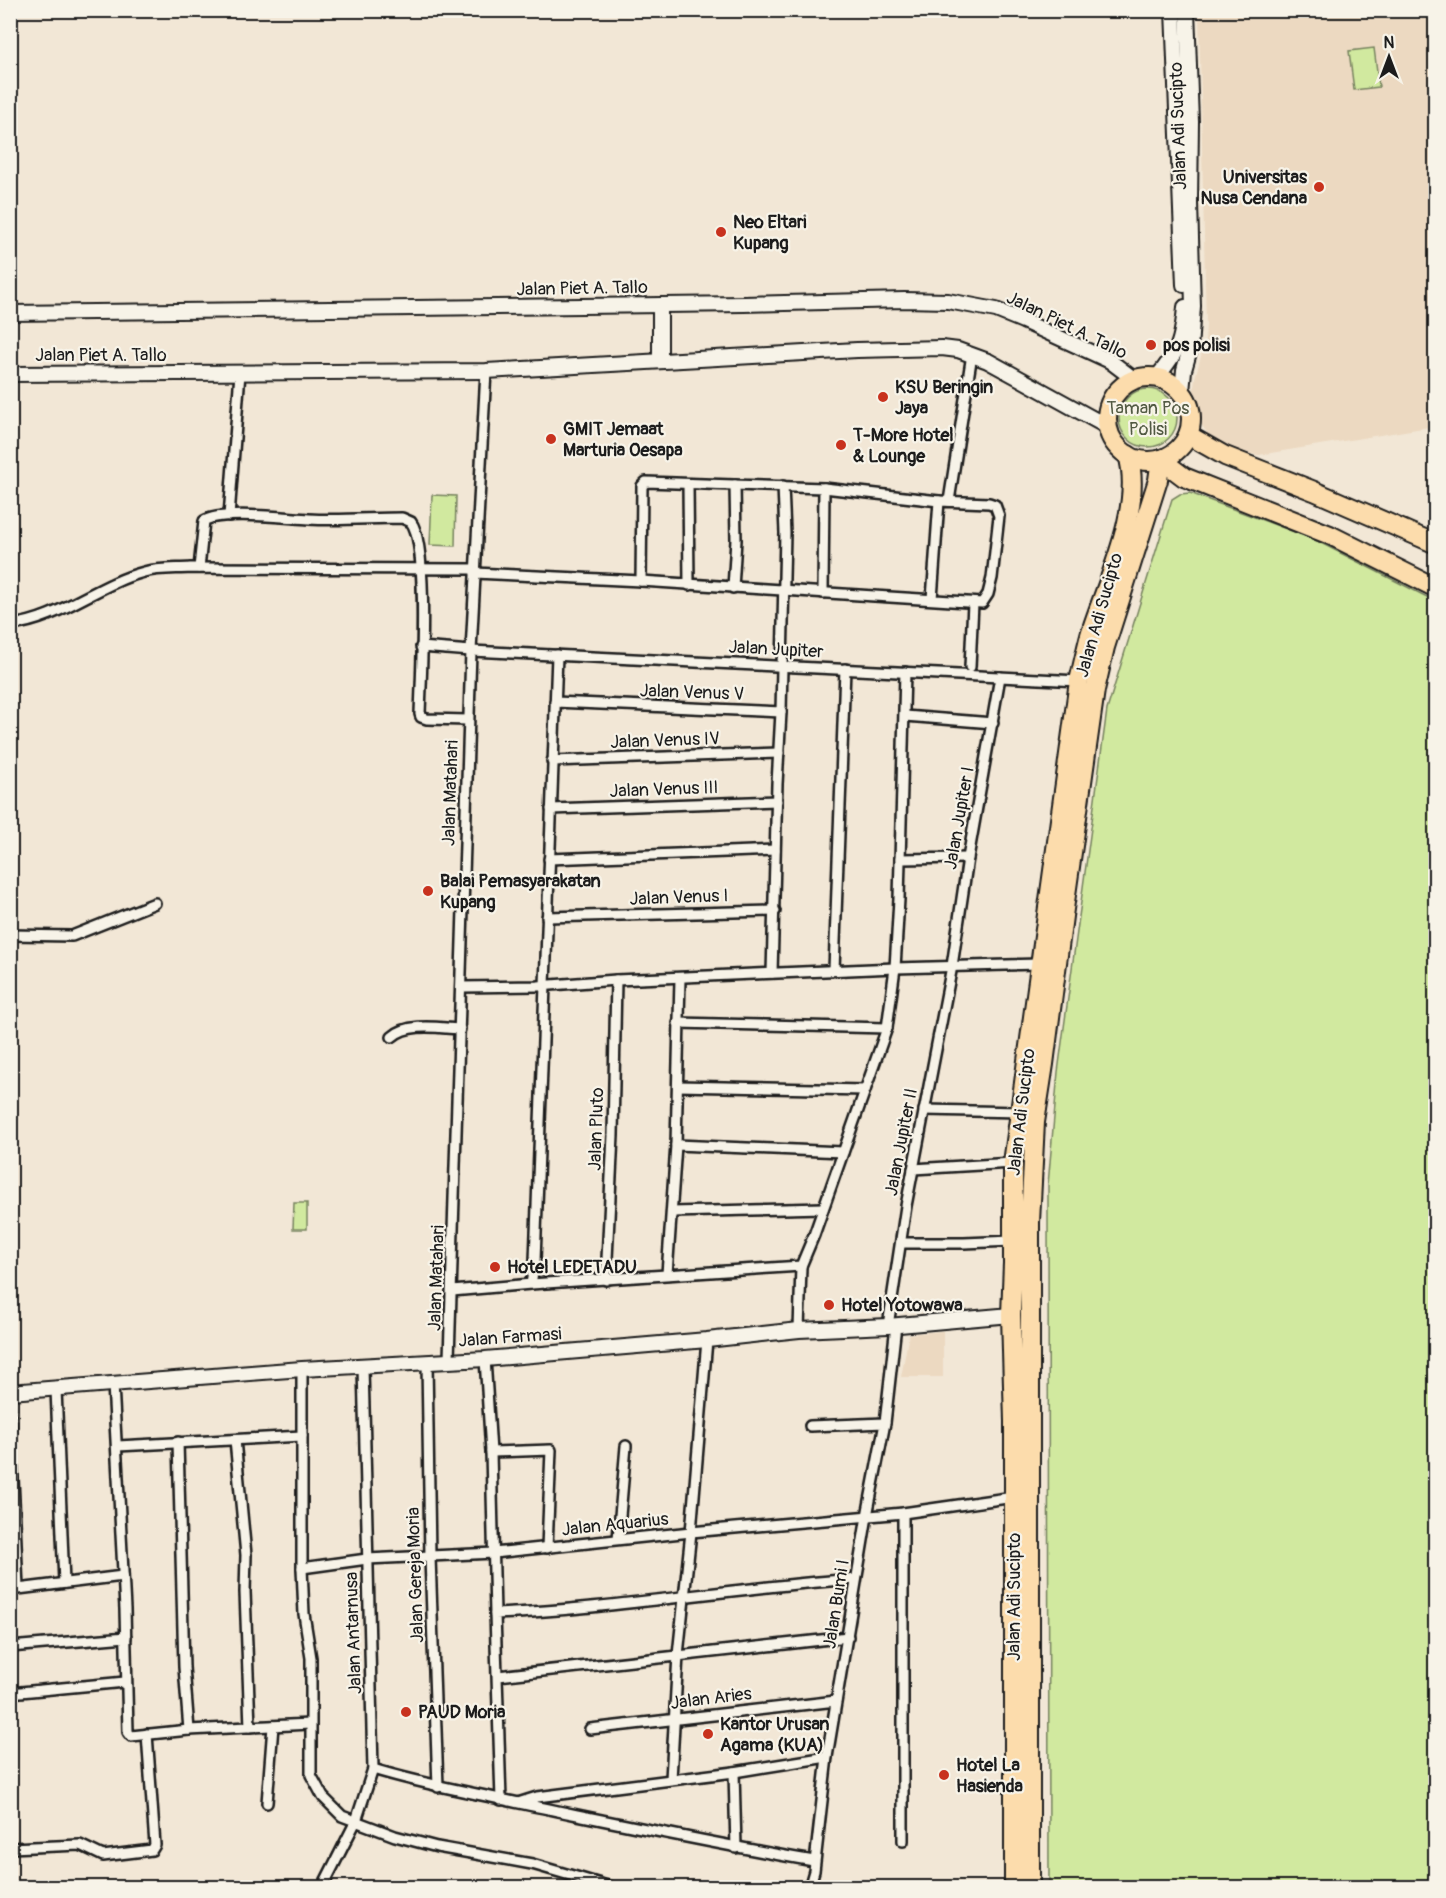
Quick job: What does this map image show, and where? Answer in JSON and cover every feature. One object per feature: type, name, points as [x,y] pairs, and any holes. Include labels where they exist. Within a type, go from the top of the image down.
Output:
[{"type":"highway","points":[[1156,378],[1166,380],[1182,392],[1189,405],[1191,420],[1188,435],[1174,453],[1163,459],[1138,460],[1128,455],[1119,448],[1108,427],[1108,412],[1113,399],[1122,387],[1135,380],[1156,378]]},
{"type":"highway","points":[[1188,435],[1225,456],[1324,495],[1436,544]]},
{"type":"highway","name":"Jalan Adi Sucipto","points":[[1014,1887],[1023,1733],[1031,1172],[1035,1122],[1044,1064],[1039,964],[1079,681],[1090,636],[1127,521],[1133,486],[1128,455]]},
{"type":"highway","points":[[1163,459],[1184,477],[1330,535],[1436,588]]},
{"type":"highway","name":"Jalan Adi Sucipto","points":[[1030,1887],[1014,1497],[1011,1315],[1013,1162],[1041,1015],[1097,680],[1163,459]]},
{"type":"main road","name":"Jalan Adi Sucipto","points":[[1156,378],[1176,354],[1180,345],[1185,302],[1173,10]]},
{"type":"main road","name":"Jalan Adi Sucipto","points":[[1182,392],[1184,370],[1190,349],[1193,306],[1187,10]]},
{"type":"main road","name":"Jalan Piet A. Tallo","points":[[10,314],[948,301],[996,310],[1110,361],[1135,380]]},
{"type":"main road","points":[[660,305],[660,361]]},
{"type":"main road","name":"Jalan Piet A. Tallo","points":[[10,374],[486,371],[913,347],[958,350],[972,354],[1108,427]]},
{"type":"main road","name":"Jalan Farmasi","points":[[10,1392],[302,1369],[363,1367],[449,1359],[485,1359],[799,1330],[1011,1315]]},
{"type":"street","points":[[932,599],[944,501],[972,354]]},
{"type":"street","name":"Jalan Matahari","points":[[449,1359],[462,987],[468,720],[486,371]]},
{"type":"street","points":[[229,516],[240,373]]},
{"type":"street","points":[[10,625],[40,618],[143,572],[199,568],[422,567],[982,603],[988,594],[999,516],[998,508],[989,502],[944,501],[824,488],[646,482],[642,486],[641,581]]},
{"type":"street","points":[[688,484],[689,585]]},
{"type":"street","points":[[733,588],[736,540],[735,485]]},
{"type":"street","points":[[772,973],[781,712],[785,533],[783,486]]},
{"type":"street","points":[[823,593],[824,488]]},
{"type":"street","points":[[199,568],[204,521],[208,519],[229,516],[308,519],[402,518],[411,522],[418,537],[422,567],[421,717],[468,720]]},
{"type":"street","points":[[970,667],[974,603]]},
{"type":"street","name":"Jalan Jupiter","points":[[421,647],[1079,681]]},
{"type":"street","points":[[531,1284],[535,1262],[556,655]]},
{"type":"street","points":[[834,970],[845,669]]},
{"type":"street","points":[[799,1330],[801,1266],[887,1028],[895,968],[905,672]]},
{"type":"street","name":"Jalan Jupiter I","points":[[952,966],[968,858],[1000,677]]},
{"type":"street","name":"Jalan Venus V","points":[[555,702],[781,712]]},
{"type":"street","points":[[905,716],[993,723]]},
{"type":"street","name":"Jalan Venus IV","points":[[552,761],[779,753]]},
{"type":"street","name":"Jalan Venus III","points":[[551,809],[777,801]]},
{"type":"street","points":[[549,859],[776,850]]},
{"type":"street","points":[[900,859],[968,858]]},
{"type":"street","points":[[10,935],[72,936],[155,903]]},
{"type":"street","name":"Jalan Venus I","points":[[547,917],[775,911]]},
{"type":"street","points":[[462,987],[834,970],[1039,964]]},
{"type":"street","name":"Jalan Jupiter II","points":[[892,1325],[901,1243],[913,1169],[952,966]]},
{"type":"street","points":[[667,1274],[676,1145],[680,978]]},
{"type":"street","name":"Jalan Pluto","points":[[606,1280],[613,1136],[616,980]]},
{"type":"street","points":[[678,1023],[887,1028]]},
{"type":"street","points":[[392,1037],[401,1031],[415,1028],[460,1029]]},
{"type":"street","points":[[678,1086],[865,1090]]},
{"type":"street","points":[[924,1110],[1021,1112]]},
{"type":"street","points":[[676,1145],[843,1152]]},
{"type":"street","points":[[913,1169],[1013,1162]]},
{"type":"street","points":[[672,1212],[823,1208]]},
{"type":"street","points":[[901,1243],[1012,1241]]},
{"type":"street","points":[[452,1291],[801,1266]]},
{"type":"street","name":"Jalan Bumi I","points":[[809,1887],[814,1871],[836,1701],[885,1423],[892,1325]]},
{"type":"street","points":[[671,1779],[678,1655],[707,1340]]},
{"type":"street","points":[[485,1359],[491,1452],[501,1800]]},
{"type":"street","name":"Jalan Gereja Moria","points":[[427,1362],[430,1557],[438,1787]]},
{"type":"street","name":"Jalan Antarnusa","points":[[322,1887],[356,1821],[373,1769],[363,1367]]},
{"type":"street","points":[[302,1369],[302,1568],[304,1614],[311,1658],[311,1776],[323,1797],[342,1816],[395,1836],[436,1847],[532,1864],[611,1887]]},
{"type":"street","points":[[113,1384],[118,1446],[129,1734],[310,1724]]},
{"type":"street","points":[[56,1389],[64,1583]]},
{"type":"street","points":[[10,1411],[14,1589],[123,1576]]},
{"type":"street","points":[[810,1426],[885,1423]]},
{"type":"street","points":[[118,1446],[302,1436]]},
{"type":"street","points":[[235,1440],[246,1555],[245,1592],[250,1727]]},
{"type":"street","points":[[178,1442],[184,1667],[189,1730]]},
{"type":"street","points":[[618,1539],[626,1446]]},
{"type":"street","points":[[491,1452],[551,1450],[547,1548]]},
{"type":"street","name":"Jalan Aquarius","points":[[302,1568],[367,1559],[494,1553],[618,1539],[903,1513],[1014,1497]]},
{"type":"street","points":[[903,1513],[903,1841]]},
{"type":"street","points":[[495,1614],[683,1597],[795,1583],[856,1579]]},
{"type":"street","points":[[10,1647],[126,1637]]},
{"type":"street","points":[[498,1676],[848,1637]]},
{"type":"street","points":[[10,1693],[126,1682]]},
{"type":"street","name":"Jalan Aries","points":[[590,1730],[836,1701]]},
{"type":"street","points":[[267,1803],[273,1726]]},
{"type":"street","points":[[10,1848],[80,1845],[103,1856],[153,1849],[155,1845],[147,1734]]},
{"type":"street","points":[[518,1802],[537,1797],[734,1772],[827,1757]]},
{"type":"street","points":[[373,1769],[438,1787],[814,1862]]},
{"type":"street","points":[[734,1772],[736,1848]]},
{"type":"shaded area","name":"Universitas Nusa Cendana","points":[[1199,11],[1435,11],[1435,426],[1259,455],[1245,453],[1212,440],[1201,424],[1193,398],[1195,378],[1205,342],[1206,325]]},
{"type":"shaded area","points":[[943,1331],[943,1377],[901,1377],[909,1334]]},
{"type":"green space","points":[[1374,48],[1379,87],[1354,90],[1349,51]]},
{"type":"green space","name":"Taman Pos Polisi","points":[[1148,389],[1164,394],[1172,402],[1177,418],[1172,434],[1164,442],[1148,447],[1132,442],[1124,434],[1119,418],[1124,402],[1132,394]]},
{"type":"green space","points":[[1190,493],[1313,539],[1435,601],[1435,1887],[1049,1887],[1048,1185],[1058,1072],[1107,710],[1172,499],[1180,494]]},
{"type":"green space","points":[[432,495],[456,496],[455,546],[430,545]]},
{"type":"green space","points":[[294,1203],[307,1203],[307,1229],[293,1229]]},
{"type":"place","name":"Universitas Nusa Cendana","points":[[1319,187]]},
{"type":"place","name":"Neo Eltari Kupang","points":[[721,232]]},
{"type":"place","name":"pos polisi","points":[[1151,345]]},
{"type":"place","name":"KSU Beringin Jaya","points":[[883,397]]},
{"type":"place","name":"GMIT Jemaat Marturia Oesapa","points":[[551,439]]},
{"type":"place","name":"T-More Hotel & Lounge","points":[[841,445]]},
{"type":"place","name":"Balai Pemasyarakatan Kupang","points":[[428,891]]},
{"type":"place","name":"Hotel LEDETADU","points":[[495,1267]]},
{"type":"place","name":"Hotel Yotowawa","points":[[829,1305]]},
{"type":"place","name":"PAUD Moria","points":[[406,1712]]},
{"type":"place","name":"Kantor Urusan Agama (KUA)","points":[[708,1734]]},
{"type":"place","name":"Hotel La Hasienda","points":[[944,1775]]}]
